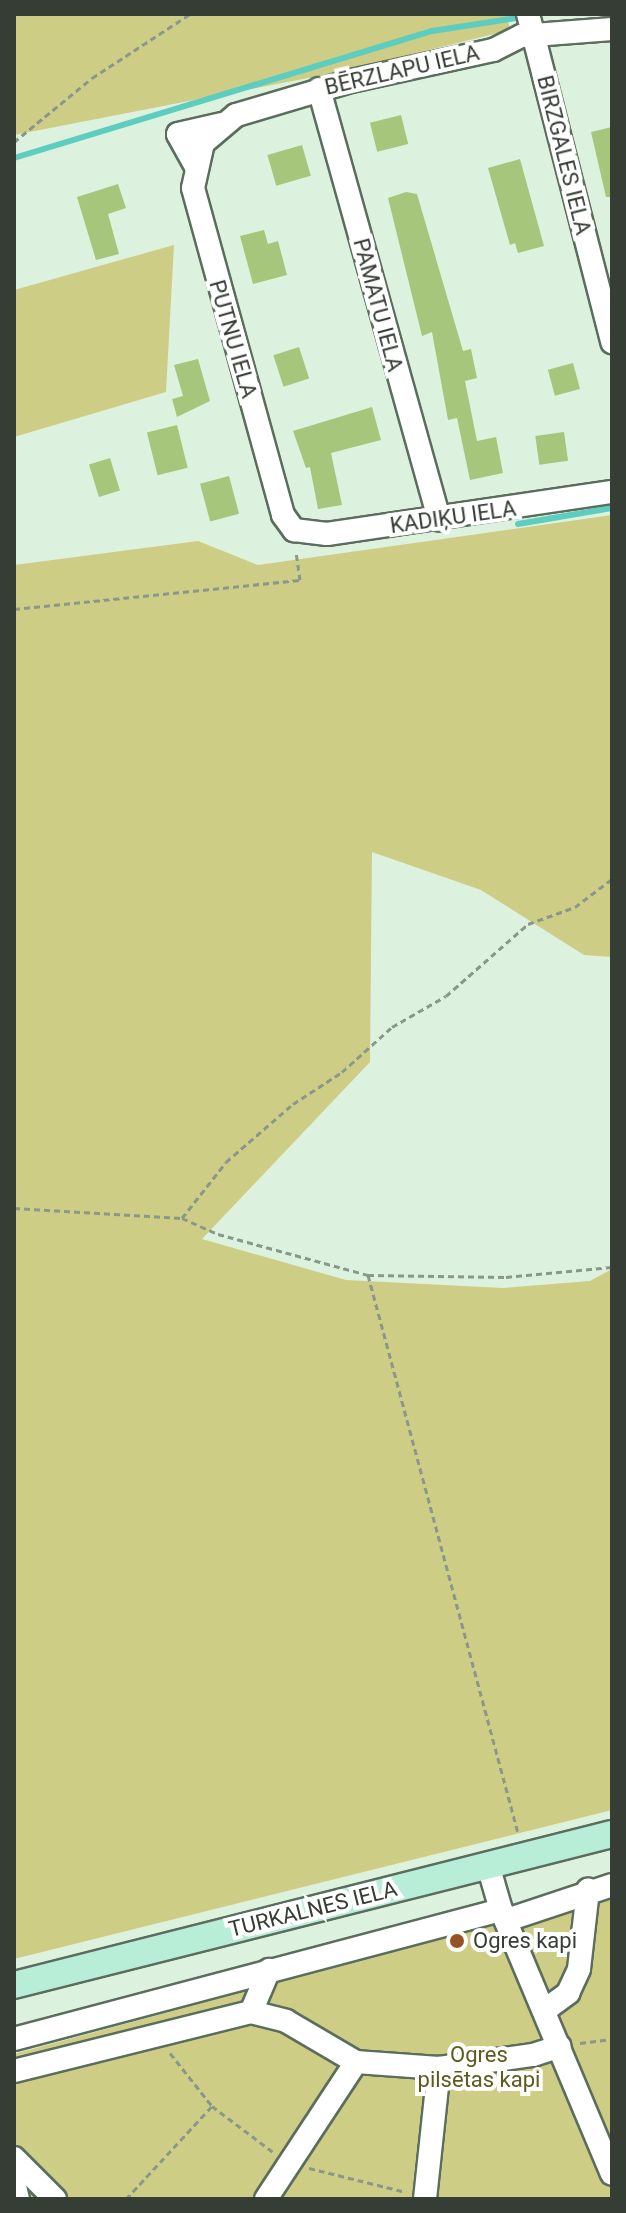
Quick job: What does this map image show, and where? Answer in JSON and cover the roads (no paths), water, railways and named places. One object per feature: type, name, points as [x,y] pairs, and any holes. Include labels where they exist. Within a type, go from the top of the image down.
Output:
[{"type":"main road","name":"TURKALNES IELA","points":[[14,1985],[612,1834]]},
{"type":"street","name":"BĒRZLAPU IELA","points":[[203,143],[222,124],[250,110],[319,89],[493,50],[530,24],[612,29]]},
{"type":"street","name":"BIRZGALES IELA","points":[[530,24],[612,342]]},
{"type":"street","name":"PAMATU IELA","points":[[319,89],[439,520]]},
{"type":"street","points":[[195,165],[178,134],[222,124]]},
{"type":"street","name":"PUTNU IELA","points":[[203,143],[195,165],[198,218],[283,515],[294,530]]},
{"type":"street","name":"KADIĶU IELA","points":[[294,530],[327,534],[439,520],[612,492]]},
{"type":"street","points":[[488,1865],[504,1915],[612,2174]]},
{"type":"street","points":[[14,2039],[269,1970],[504,1915],[612,1885]]},
{"type":"street","points":[[545,2010],[568,1993],[579,1969],[588,1890]]},
{"type":"street","points":[[251,2012],[269,1970]]},
{"type":"street","points":[[14,2071],[251,2012],[286,2021],[356,2062],[439,2068],[533,2055],[560,2046]]},
{"type":"street","points":[[266,2199],[287,2162],[356,2062]]},
{"type":"street","points":[[425,2198],[439,2068]]},
{"type":"street","points":[[14,2158],[55,2199]]},
{"type":"street","points":[[14,2182],[18,2199]]},
{"type":"waterway","points":[[14,158],[432,31],[522,17]]},
{"type":"waterway","points":[[518,524],[612,508]]},
{"type":"place","name":"Ogres kapi","points":[[457,1941]]},
{"type":"park label","name":"Ogres pilsētas kapi","points":[[479,2066]]}]
